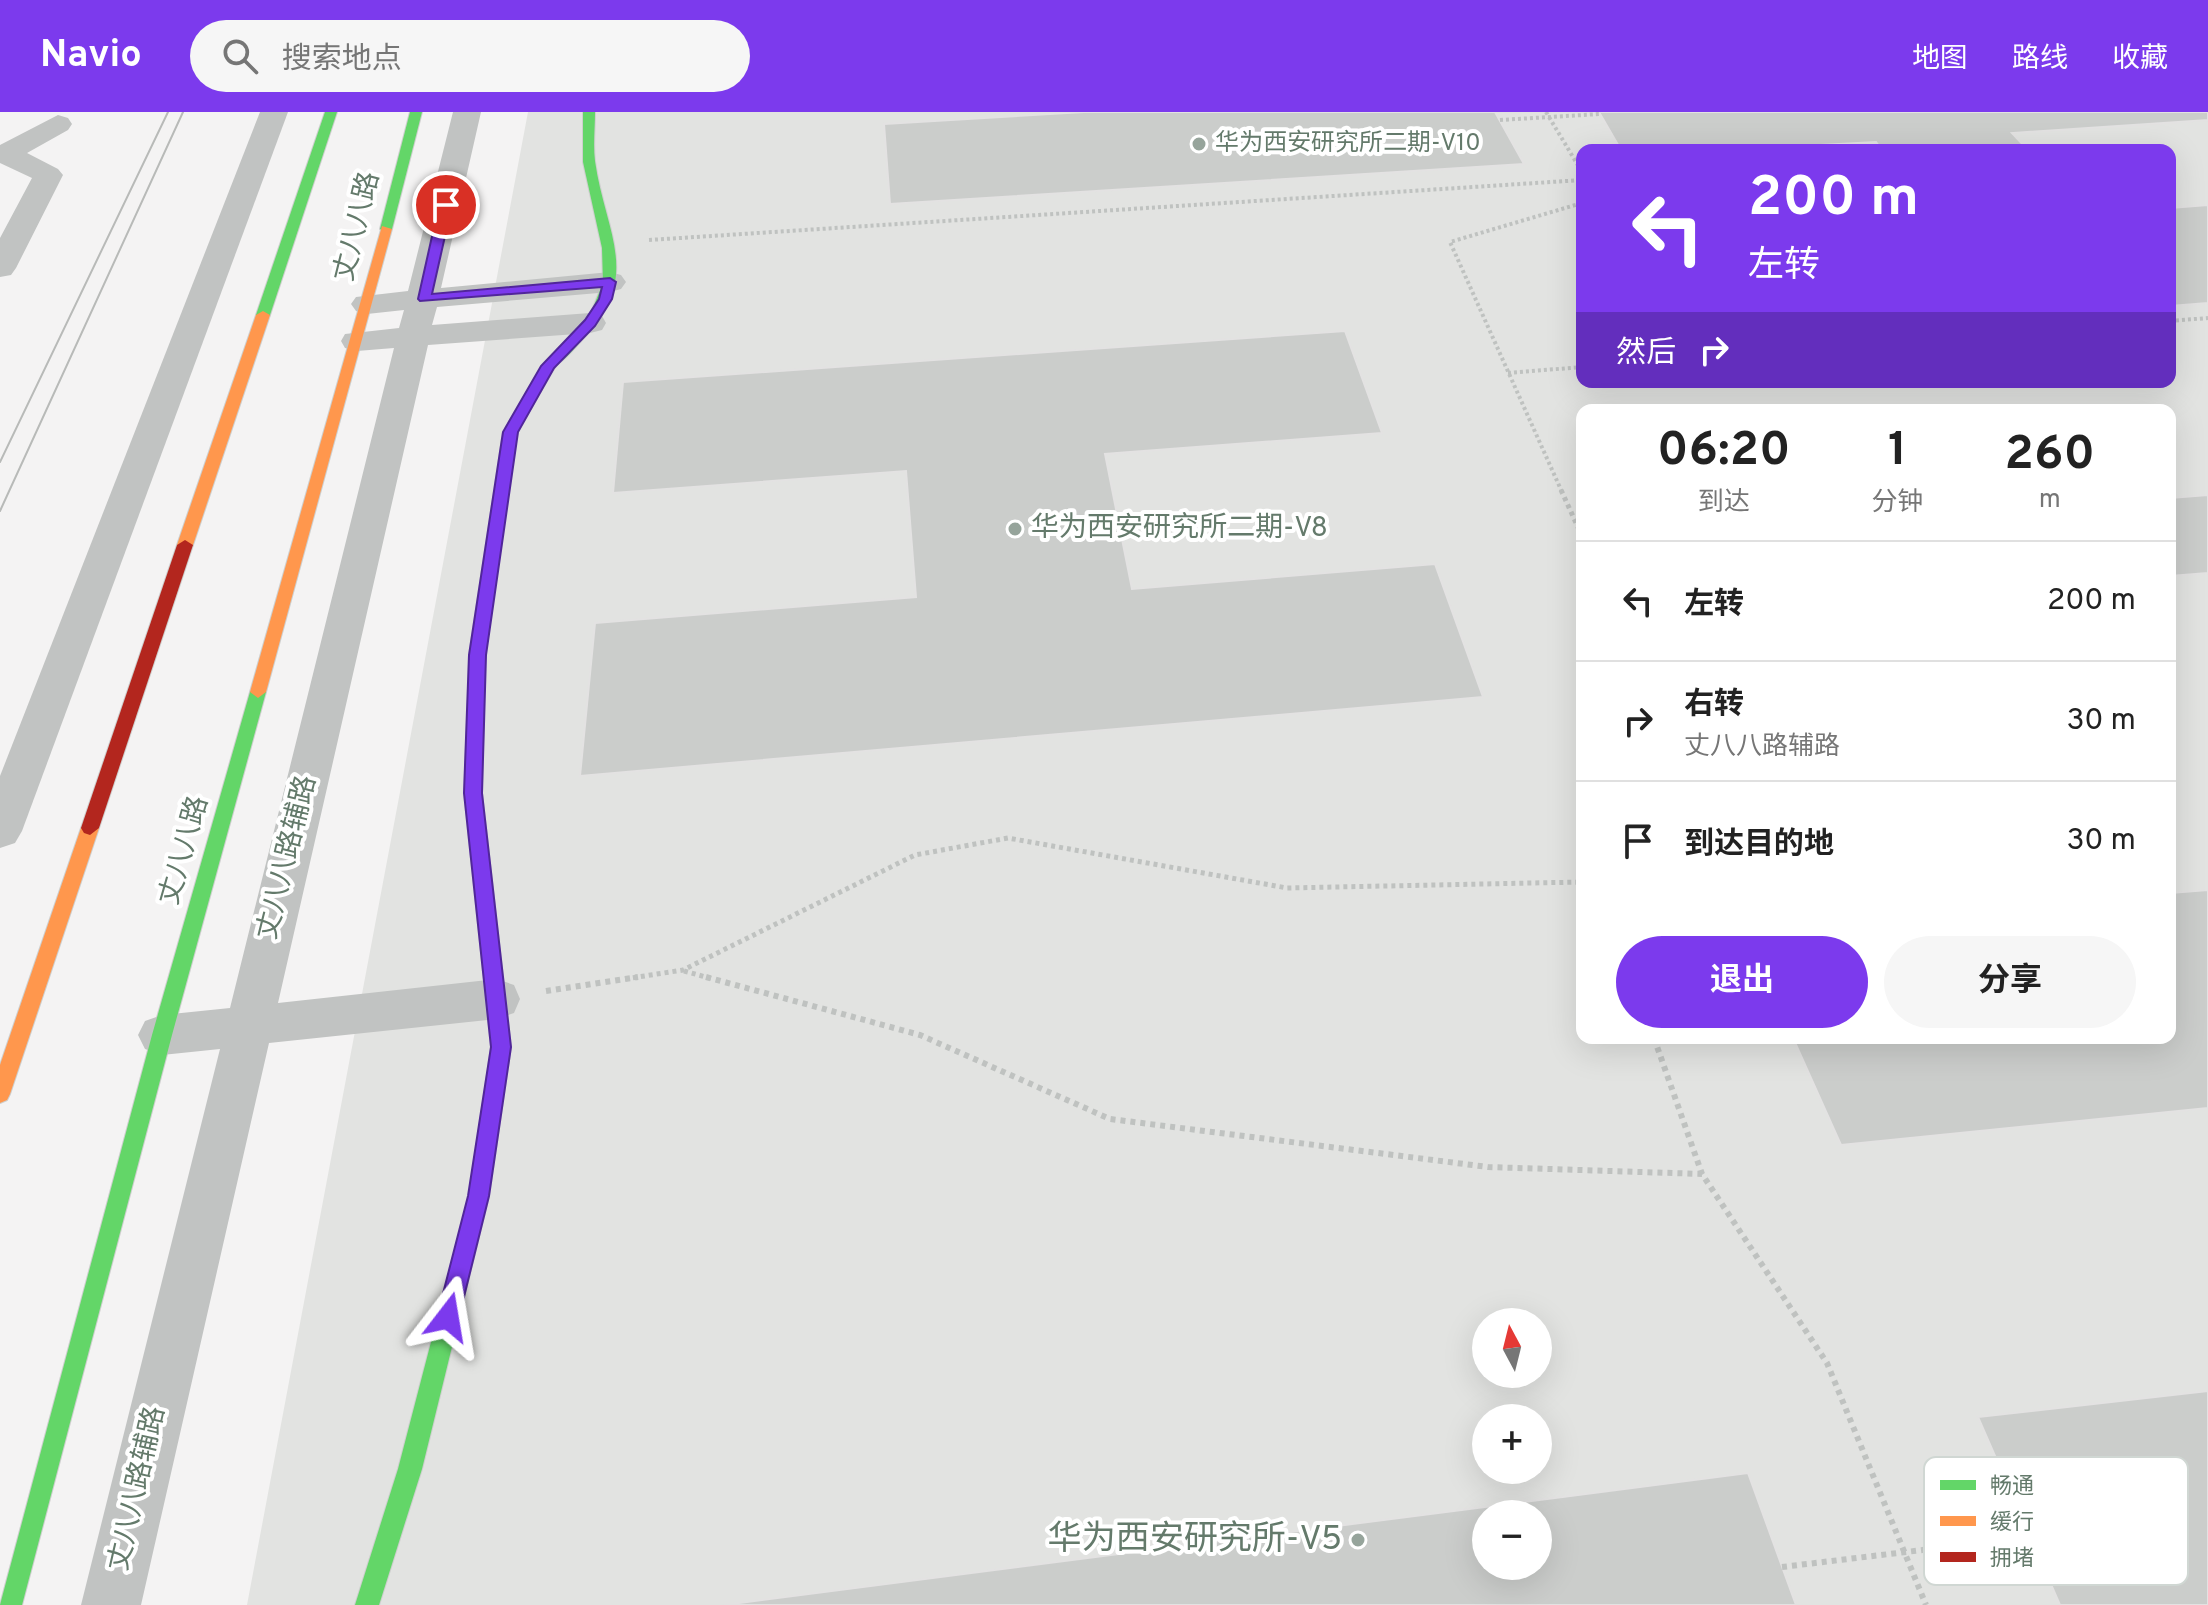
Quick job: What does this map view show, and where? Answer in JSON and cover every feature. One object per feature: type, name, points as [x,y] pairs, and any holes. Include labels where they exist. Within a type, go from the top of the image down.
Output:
[{"type":"main road","name":"丈八八路","points":[[0,1094],[331,112]]},
{"type":"main road","name":"丈八八路","points":[[10,1605],[162,1035],[357,341],[416,112]]},
{"type":"main road","points":[[367,1605],[410,1469],[479,1196],[501,1047],[473,793],[477,655],[510,432],[548,366],[590,323],[606,299],[610,282],[607,243],[589,160],[589,112]]},
{"type":"street","points":[[0,831],[274,112]]},
{"type":"street","name":"丈八八路辅路","points":[[111,1605],[467,112]]},
{"type":"street","points":[[0,268],[48,175],[5,154],[58,124]]},
{"type":"street","points":[[357,341],[419,318],[610,282]]},
{"type":"street","points":[[367,304],[419,318],[590,323]]},
{"type":"street","points":[[162,1035],[497,999]]},
{"type":"path","points":[[1546,112],[1576,162]]},
{"type":"path","points":[[1500,120],[1600,114]]},
{"type":"path","points":[[607,243],[1576,180]]},
{"type":"path","points":[[1576,205],[1450,242],[1576,523]]},
{"type":"path","points":[[2176,321],[2208,318]]},
{"type":"path","points":[[1508,373],[1576,367]]},
{"type":"path","points":[[497,999],[683,970],[915,855],[1008,838],[1287,888],[1576,882]]},
{"type":"path","points":[[683,970],[920,1035],[1110,1119],[1488,1167],[1702,1174]]},
{"type":"path","points":[[1656,1044],[1702,1174],[1827,1363],[1926,1605]]},
{"type":"path","points":[[1782,1567],[1924,1550]]},
{"type":"shaded area","points":[[528,112],[2208,112],[2208,1605],[247,1605]]},
{"type":"building","name":"华为西安研究所二期-V10","points":[[1084,112],[1495,112],[1524,164],[890,204],[884,124]]},
{"type":"building","points":[[1599,112],[2208,112],[2208,120],[2012,133],[2022,144],[1618,144]]},
{"type":"building","points":[[2208,205],[2208,303],[2176,306],[2176,208]]},
{"type":"building","name":"华为西安研究所二期-V8","points":[[1345,331],[1382,433],[1105,454],[1132,589],[1435,564],[1483,697],[580,776],[595,623],[916,597],[906,471],[613,493],[623,382]]},
{"type":"building","points":[[2208,495],[2208,573],[2176,576],[2176,498]]},
{"type":"building","points":[[2208,890],[2208,1108],[1841,1145],[1796,1044],[2176,1044],[2176,893]]},
{"type":"building","points":[[2208,1391],[2208,1605],[2060,1605],[2051,1585],[2188,1585],[2188,1457],[1995,1457],[1978,1417]]},
{"type":"building","name":"华为西安研究所-V5","points":[[1748,1473],[1796,1605],[724,1605],[1472,1509],[1472,1580],[1552,1580],[1552,1500],[1539,1500]]},
{"type":"tram line","points":[[0,462],[168,112]]},
{"type":"tram line","points":[[0,511],[183,112]]},
{"type":"traffic: fast","points":[[263,315],[331,112]]},
{"type":"traffic: fast","points":[[386,229],[416,112]]},
{"type":"traffic: fast","points":[[550,364],[596,317],[610,283],[609,248],[589,162],[589,112]]},
{"type":"traffic: fast","points":[[10,1605],[162,1035],[258,692]]},
{"type":"traffic: fast","points":[[367,1605],[410,1469],[479,1196],[501,1047],[473,793],[476,699]]},
{"type":"traffic: slow","points":[[258,692],[386,229]]},
{"type":"traffic: slow","points":[[185,545],[263,315]]},
{"type":"traffic: slow","points":[[0,1094],[90,828]]},
{"type":"traffic: jam","points":[[476,699],[477,655],[510,432],[550,364]]},
{"type":"traffic: jam","points":[[90,828],[185,545]]},
{"type":"place","name":"华为西安研究所二期-V10","points":[[1199,144]]},
{"type":"place","name":"华为西安研究所二期-V8","points":[[1015,529]]},
{"type":"place","name":"华为西安研究所-V5","points":[[1358,1540]]},
{"type":"route","points":[[446,205],[424,299],[610,282],[606,299],[590,323],[548,366],[510,432],[477,655],[473,793],[501,1047],[479,1196],[448,1317]]}]
